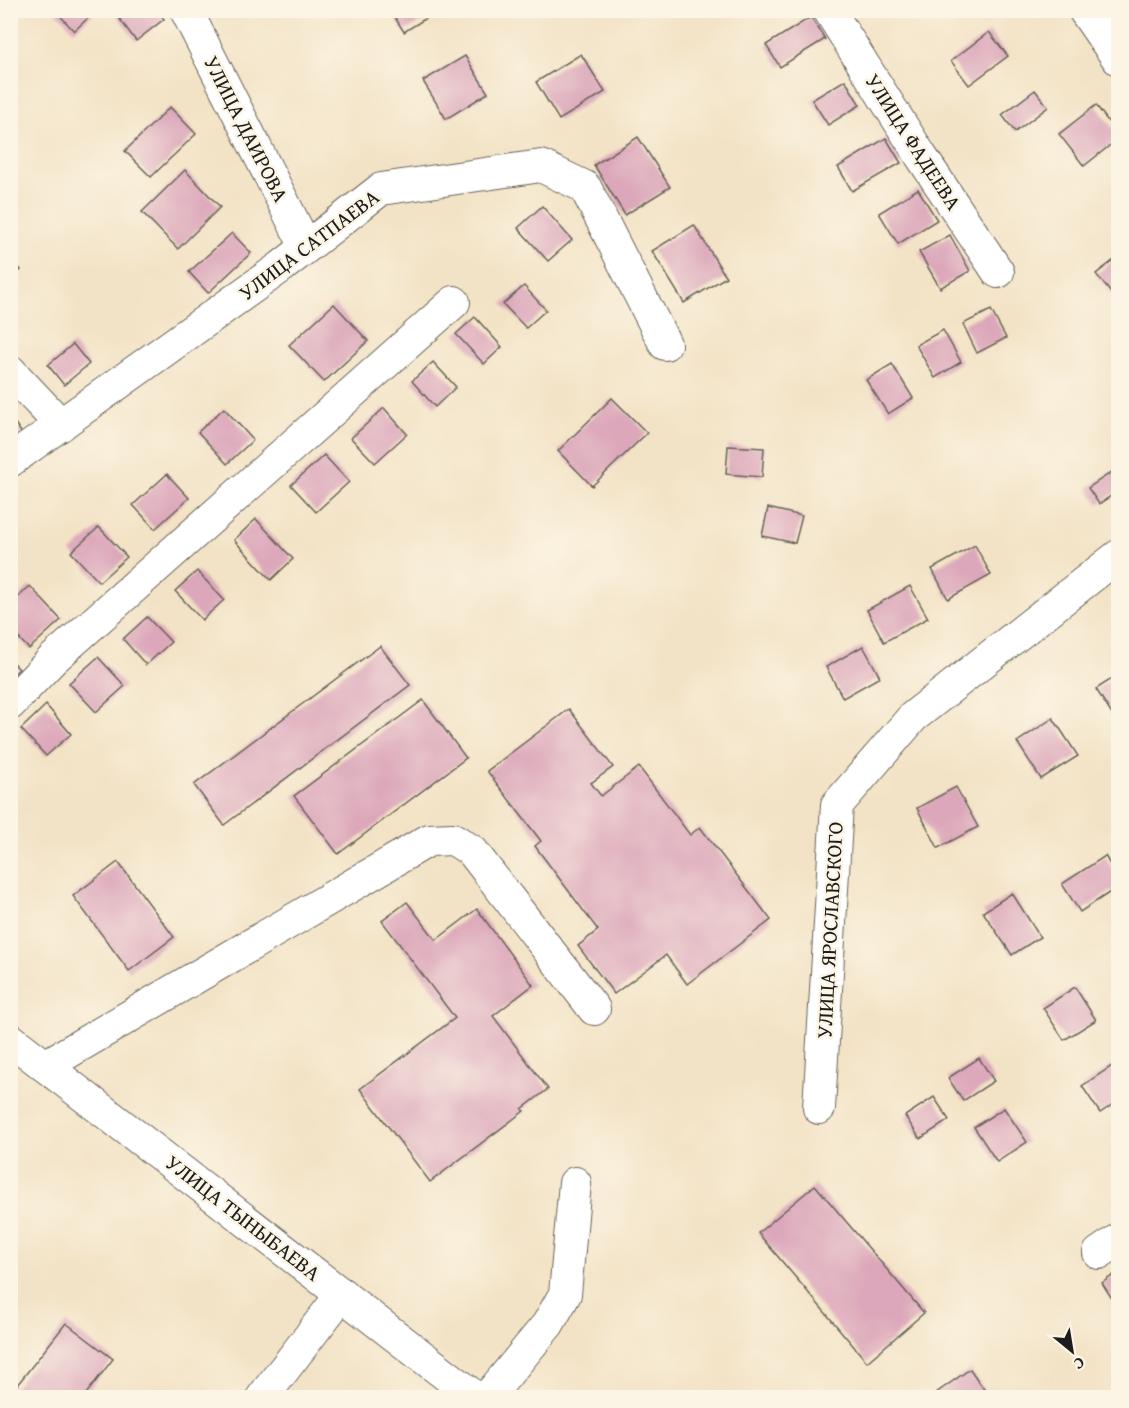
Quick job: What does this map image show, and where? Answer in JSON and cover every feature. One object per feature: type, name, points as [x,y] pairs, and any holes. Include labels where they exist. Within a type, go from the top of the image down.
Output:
[{"type":"street","name":"УЛИЦА ДАИРОВА","points":[[186,10],[306,247]]},
{"type":"street","name":"УЛИЦА ФАДЕЕВА","points":[[829,10],[921,156],[998,272]]},
{"type":"street","points":[[1084,10],[1119,59]]},
{"type":"street","name":"УЛИЦА САТПАЕВА","points":[[10,461],[306,247],[381,189],[541,166],[585,187],[665,344]]},
{"type":"street","points":[[10,704],[53,659],[454,302]]},
{"type":"street","points":[[10,371],[61,425]]},
{"type":"street","name":"УЛИЦА ЯРОСЛАВСКОГО","points":[[819,1108],[837,805],[913,717],[1119,556]]},
{"type":"street","points":[[45,1066],[429,840],[453,839],[472,851],[594,1009]]},
{"type":"street","name":"УЛИЦА ТЫНЫБАЕВА","points":[[10,1039],[476,1398]]},
{"type":"street","points":[[486,1398],[548,1324],[565,1294],[575,1183]]},
{"type":"street","points":[[262,1398],[342,1294]]},
{"type":"building","points":[[55,10],[97,10],[74,31]]},
{"type":"building","points":[[113,10],[157,10],[164,19],[136,41]]},
{"type":"building","points":[[396,10],[439,10],[404,32],[392,13]]},
{"type":"building","points":[[811,17],[825,39],[780,67],[766,45]]},
{"type":"building","points":[[989,32],[1008,56],[969,85],[951,61]]},
{"type":"building","points":[[581,54],[605,92],[559,120],[536,82]]},
{"type":"building","points":[[465,56],[488,93],[446,119],[423,81]]},
{"type":"building","points":[[845,80],[860,105],[828,125],[812,100]]},
{"type":"building","points":[[1035,90],[1048,107],[1015,132],[1002,115]]},
{"type":"building","points":[[1096,105],[1118,135],[1118,139],[1084,166],[1059,134]]},
{"type":"building","points":[[170,107],[196,134],[151,177],[125,151]]},
{"type":"building","points":[[638,137],[670,187],[625,215],[594,165]]},
{"type":"building","points":[[886,138],[901,163],[852,191],[838,167]]},
{"type":"building","points":[[185,170],[220,207],[178,249],[142,212]]},
{"type":"building","points":[[918,189],[937,220],[898,244],[879,213]]},
{"type":"building","points":[[542,206],[572,240],[548,261],[518,228]]},
{"type":"building","points":[[694,225],[726,277],[684,303],[652,251]]},
{"type":"building","points":[[232,233],[251,253],[208,293],[189,272]]},
{"type":"building","points":[[950,235],[970,271],[940,288],[919,252]]},
{"type":"building","points":[[1118,257],[1118,296],[1115,298],[1096,274]]},
{"type":"building","points":[[10,258],[21,270],[10,280]]},
{"type":"building","points":[[524,286],[546,310],[526,328],[503,304]]},
{"type":"building","points":[[334,304],[368,341],[324,382],[289,345]]},
{"type":"building","points":[[991,310],[1006,338],[977,353],[963,324]]},
{"type":"building","points":[[475,317],[502,347],[484,364],[456,334]]},
{"type":"building","points":[[943,330],[961,362],[935,378],[916,345]]},
{"type":"building","points":[[73,344],[89,364],[64,385],[48,365]]},
{"type":"building","points":[[433,362],[456,387],[435,407],[412,381]]},
{"type":"building","points":[[892,364],[913,398],[888,414],[866,380]]},
{"type":"building","points":[[612,398],[647,433],[592,486],[558,451]]},
{"type":"building","points":[[224,408],[253,440],[227,464],[198,432]]},
{"type":"building","points":[[384,408],[407,434],[375,463],[351,438]]},
{"type":"building","points":[[10,416],[23,435],[10,444]]},
{"type":"building","points":[[728,446],[764,448],[762,477],[726,474]]},
{"type":"building","points":[[324,455],[349,482],[316,512],[291,485]]},
{"type":"building","points":[[1118,468],[1118,491],[1099,504],[1088,488]]},
{"type":"building","points":[[167,474],[189,498],[155,529],[133,505]]},
{"type":"building","points":[[768,508],[802,516],[795,543],[762,536]]},
{"type":"building","points":[[256,519],[293,559],[271,580],[234,540]]},
{"type":"building","points":[[99,527],[127,557],[99,582],[71,552]]},
{"type":"building","points":[[975,545],[991,575],[948,599],[932,569]]},
{"type":"building","points":[[197,571],[224,600],[202,620],[175,591]]},
{"type":"building","points":[[30,586],[61,620],[29,649],[10,629],[10,605]]},
{"type":"building","points":[[910,586],[928,618],[884,642],[867,610]]},
{"type":"building","points":[[147,617],[171,642],[146,665],[123,639]]},
{"type":"building","points":[[380,646],[410,685],[224,825],[194,785]]},
{"type":"building","points":[[863,646],[880,677],[843,698],[826,667]]},
{"type":"building","points":[[98,657],[125,686],[96,712],[69,683]]},
{"type":"building","points":[[10,660],[19,669],[10,677]]},
{"type":"building","points":[[1118,675],[1118,720],[1116,721],[1096,689]]},
{"type":"building","points":[[423,700],[466,758],[338,854],[294,796]]},
{"type":"building","points":[[46,705],[71,734],[46,756],[21,729]]},
{"type":"building","points":[[569,709],[613,767],[591,783],[601,796],[639,767],[690,835],[700,827],[771,920],[687,984],[666,955],[614,994],[578,946],[598,930],[535,846],[541,841],[487,771]]},
{"type":"building","points":[[1053,718],[1078,756],[1041,779],[1017,742]]},
{"type":"building","points":[[956,787],[978,827],[938,848],[917,808]]},
{"type":"building","points":[[1105,856],[1118,878],[1118,887],[1080,912],[1062,884]]},
{"type":"building","points":[[118,862],[174,937],[129,971],[73,896]]},
{"type":"building","points":[[1012,893],[1040,937],[1012,955],[983,912]]},
{"type":"building","points":[[407,902],[436,940],[477,909],[533,985],[493,1016],[548,1089],[522,1109],[524,1111],[430,1182],[360,1089],[455,1018],[382,921]]},
{"type":"building","points":[[1075,987],[1096,1020],[1064,1040],[1043,1008]]},
{"type":"building","points":[[979,1058],[994,1081],[963,1101],[948,1078]]},
{"type":"building","points":[[1118,1062],[1118,1101],[1100,1113],[1082,1086]]},
{"type":"building","points":[[934,1097],[949,1120],[920,1139],[905,1116]]},
{"type":"building","points":[[1004,1108],[1027,1142],[997,1162],[974,1127]]},
{"type":"building","points":[[815,1185],[924,1313],[867,1362],[758,1233]]},
{"type":"building","points":[[1118,1272],[1118,1308],[1102,1283]]},
{"type":"building","points":[[66,1323],[113,1359],[83,1398],[10,1398],[10,1394]]},
{"type":"building","points":[[970,1369],[990,1398],[929,1398]]}]
